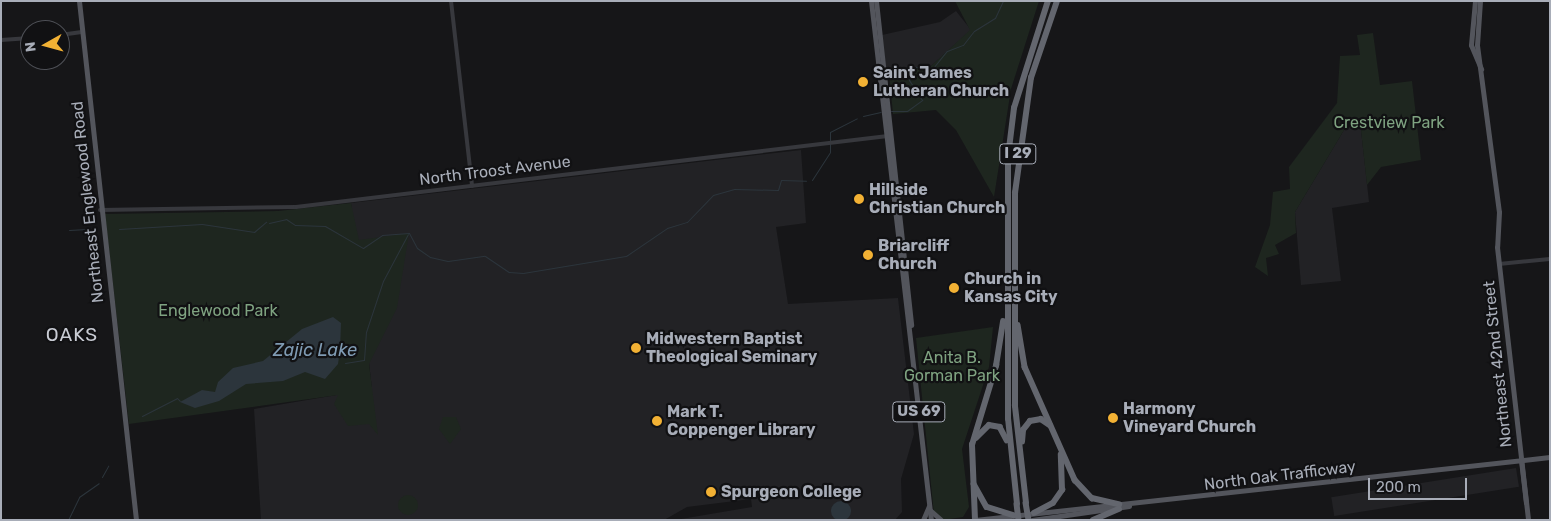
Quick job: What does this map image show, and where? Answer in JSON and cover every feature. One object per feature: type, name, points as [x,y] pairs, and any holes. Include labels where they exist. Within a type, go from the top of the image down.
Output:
[{"type":"highway","name":"I 29","points":[[1019,520],[1012,459],[1005,302],[1008,157],[1014,108],[1048,1]]},
{"type":"highway","name":"I 29","points":[[1033,518],[1026,503],[1015,406],[1015,312],[1021,132],[1031,78],[1057,1]]},
{"type":"highway","points":[[975,520],[972,445],[996,366],[1005,302]]},
{"type":"highway","points":[[1015,312],[1024,367],[1075,480],[1092,498],[1119,506]]},
{"type":"highway","points":[[1021,466],[1023,430],[1032,420],[1043,420],[1060,450],[1065,480],[1056,500],[1033,518]]},
{"type":"highway","points":[[1012,459],[1000,427],[989,425],[978,433],[973,472],[976,491],[987,507],[1014,515]]},
{"type":"highway","points":[[1093,520],[1119,506]]},
{"type":"main road","name":"Northeast Englewood Road","points":[[79,1],[100,210],[136,520]]},
{"type":"main road","name":"US 69","points":[[871,1],[931,520]]},
{"type":"main road","name":"US 69","points":[[876,1],[888,136]]},
{"type":"main road","points":[[1475,1],[1471,45],[1482,69]]},
{"type":"main road","name":"Northeast 42nd Street","points":[[1480,1],[1476,24],[1499,212],[1500,264],[1528,520]]},
{"type":"main road","name":"North Oak Trafficway","points":[[975,520],[1014,515],[1033,518],[1119,506],[1550,457]]},
{"type":"main road","points":[[922,520],[929,506],[941,520]]},
{"type":"main road","points":[[994,520],[1001,516]]},
{"type":"street","points":[[451,1],[472,186]]},
{"type":"street","points":[[70,34],[82,32]]},
{"type":"street","points":[[1,40],[20,39]]},
{"type":"street","name":"North Troost Avenue","points":[[100,210],[296,206],[888,136]]},
{"type":"street","points":[[1500,264],[1550,259]]},
{"type":"shaded area","points":[[956,11],[971,30],[931,66],[886,73],[882,35],[940,22]]},
{"type":"shaded area","points":[[1360,121],[1369,202],[1332,208],[1341,281],[1301,285],[1295,212],[1347,125]]},
{"type":"shaded area","name":"Midwestern Baptist Theological Seminary","points":[[801,150],[806,223],[776,227],[788,304],[898,298],[914,434],[901,479],[902,512],[895,520],[675,520],[752,507],[751,499],[687,507],[664,520],[261,520],[254,409],[372,389],[351,203]]},
{"type":"shaded area","points":[[1516,468],[1519,487],[1334,516],[1331,497]]},
{"type":"green space","points":[[955,1],[1039,1],[1011,89],[994,197],[956,130],[936,110],[893,114],[889,73],[931,66],[970,30]]},
{"type":"green space","name":"Crestview Park","points":[[1373,33],[1380,85],[1412,81],[1421,160],[1381,167],[1367,185],[1360,121],[1347,125],[1295,212],[1296,233],[1275,245],[1279,254],[1266,258],[1268,276],[1255,267],[1270,225],[1273,192],[1290,189],[1289,167],[1337,103],[1340,56],[1360,55],[1357,35]]},
{"type":"green space","name":"Englewood Park","points":[[351,203],[359,240],[409,233],[397,308],[369,364],[378,435],[369,424],[348,426],[334,404],[338,395],[129,424],[105,214],[278,211]]},
{"type":"green space","name":"Anita B. Gorman Park","points":[[993,327],[989,367],[962,449],[969,507],[963,517],[943,520],[934,514],[916,338]]},
{"type":"green space","points":[[443,417],[456,417],[461,429],[450,444],[439,429]]},
{"type":"green space","points":[[408,495],[415,498],[418,505],[415,512],[408,515],[401,512],[398,505],[401,498]]},
{"type":"water","name":"Zajic Lake","points":[[333,317],[341,323],[340,350],[338,364],[325,379],[305,372],[283,381],[246,384],[219,401],[195,408],[180,402],[202,390],[215,392],[218,382],[233,368],[263,361],[302,329]]},
{"type":"water","points":[[841,501],[848,504],[851,511],[848,518],[841,521],[834,518],[831,511],[834,504]]},
{"type":"waterway","points":[[891,111],[907,111],[922,100],[909,80],[916,67],[933,68],[947,51],[963,45],[974,31],[995,18],[1003,1]]},
{"type":"waterway","points":[[863,116],[881,112]]},
{"type":"waterway","points":[[812,180],[830,152],[830,132],[857,118]]},
{"type":"waterway","points":[[269,223],[286,219],[295,225],[325,226],[363,248],[382,235],[409,233],[417,248],[430,257],[448,261],[485,256],[509,272],[523,273],[626,256],[667,228],[687,222],[713,195],[734,189],[778,190],[781,180],[806,181]]},
{"type":"waterway","points":[[119,229],[202,224],[254,232],[266,222]]},
{"type":"waterway","points":[[69,230],[87,229]]},
{"type":"waterway","points":[[345,363],[364,360],[366,332],[383,281],[408,234]]},
{"type":"waterway","points":[[142,416],[177,398],[180,401]]},
{"type":"waterway","points":[[102,477],[108,466]]},
{"type":"waterway","points":[[68,520],[79,497],[99,483]]},
{"type":"place","name":"Saint James Lutheran Church","points":[[863,82]]},
{"type":"place","name":"Hillside Christian Church","points":[[859,199]]},
{"type":"place","name":"Briarcliff Church","points":[[868,255]]},
{"type":"place","name":"Church in Kansas City","points":[[954,288]]},
{"type":"place","name":"Midwestern Baptist Theological Seminary","points":[[636,348]]},
{"type":"place","name":"Harmony Vineyard Church","points":[[1113,418]]},
{"type":"place","name":"Mark T. Coppenger Library","points":[[657,421]]},
{"type":"place","name":"Spurgeon College","points":[[711,492]]},
{"type":"district","name":"OAKS","points":[[72,335]]}]
